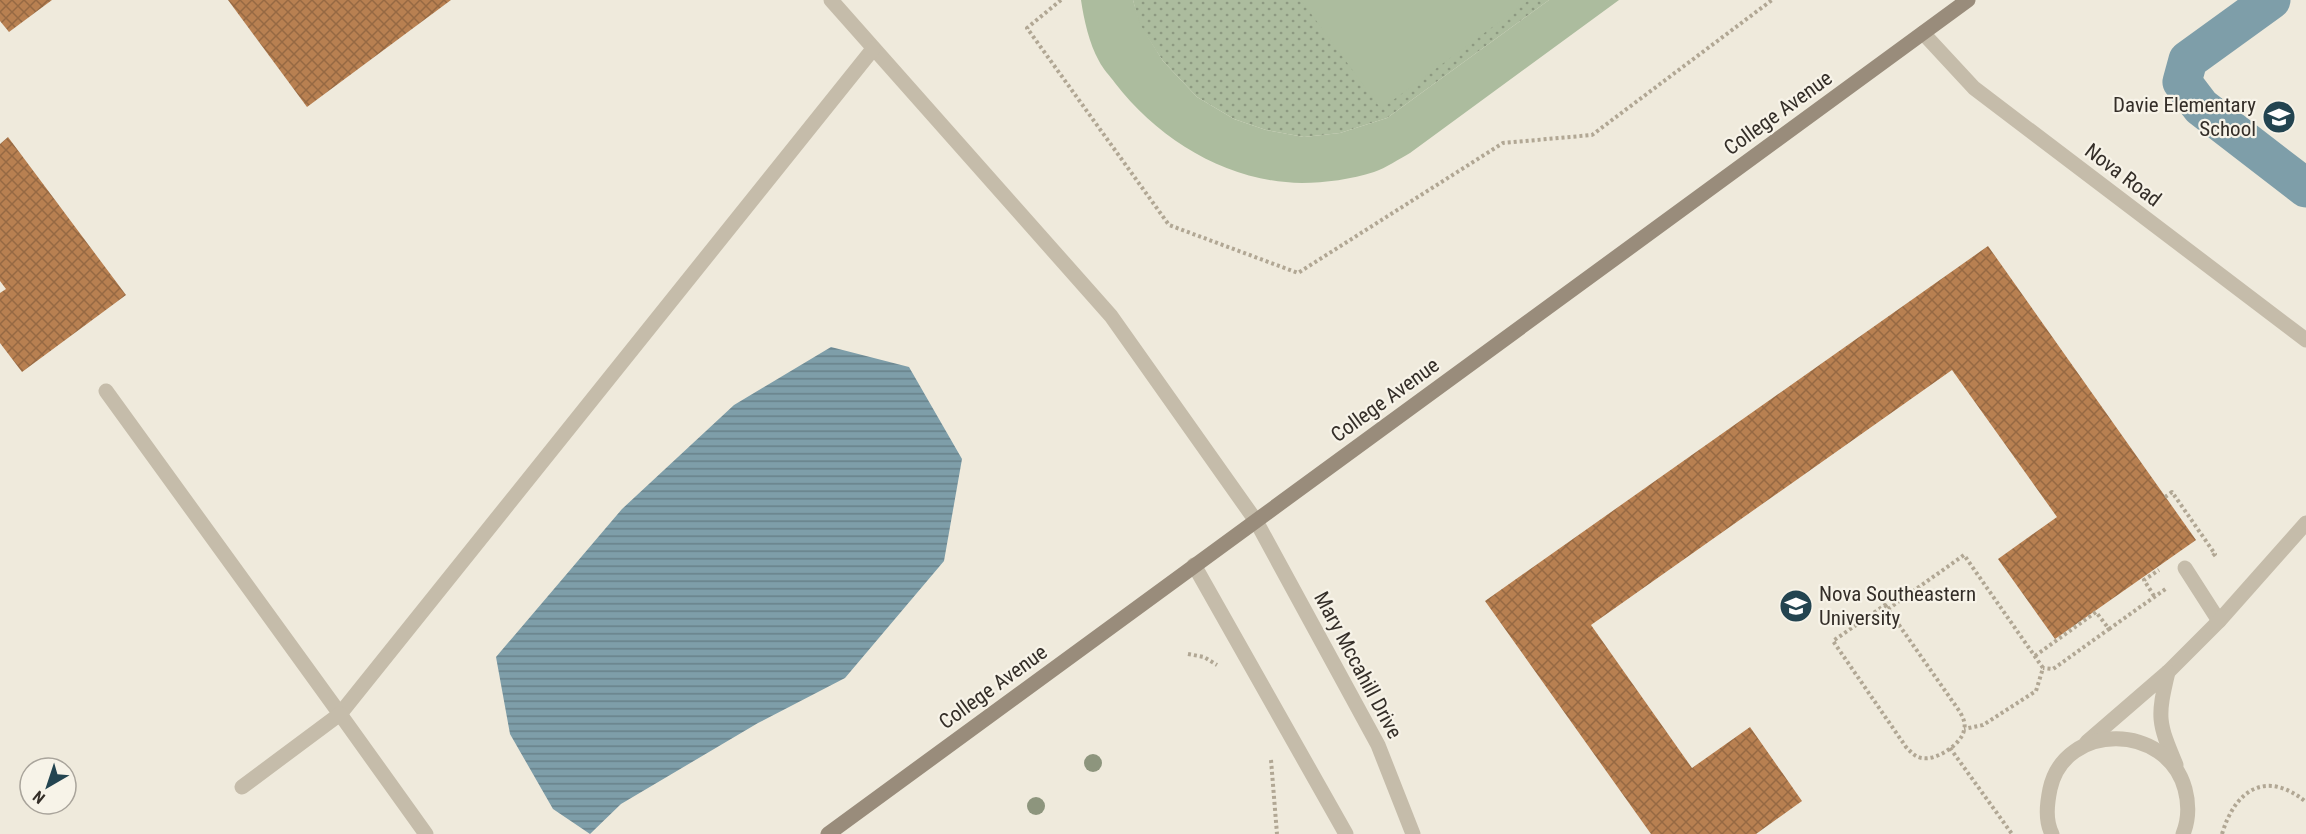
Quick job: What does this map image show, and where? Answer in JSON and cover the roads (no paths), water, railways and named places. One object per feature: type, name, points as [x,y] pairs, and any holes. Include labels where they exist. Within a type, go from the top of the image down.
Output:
[{"type":"street","name":"Mary Mccahill Drive","points":[[831,0],[1110,316],[1256,521],[1378,745],[1413,834]]},
{"type":"street","name":"College Avenue","points":[[828,834],[1968,0]]},
{"type":"street","name":"Nova Road","points":[[1923,33],[1974,88],[2306,340]]},
{"type":"street","points":[[242,787],[340,714],[873,49]]},
{"type":"street","points":[[106,391],[426,834]]},
{"type":"street","points":[[2052,834],[2049,827],[2047,803],[2052,781],[2064,761],[2168,672],[2219,621],[2306,523]]},
{"type":"street","points":[[1194,565],[1347,834]]},
{"type":"street","points":[[2185,568],[2219,621]]},
{"type":"street","points":[[2168,672],[2159,709],[2161,730],[2182,779],[2188,802],[2187,825],[2183,834]]},
{"type":"street","points":[[2080,749],[2105,739],[2128,738],[2150,746],[2169,759],[2182,779]]},
{"type":"water","points":[[831,347],[909,367],[962,459],[944,561],[845,678],[758,723],[621,804],[590,834],[553,809],[510,734],[496,657],[622,509],[734,405]]},
{"type":"waterway","points":[[2271,0],[2188,60],[2182,82],[2201,107],[2306,188]]},
{"type":"place","name":"Davie Elementary School","points":[[2279,117]]},
{"type":"place","name":"Nova Southeastern University","points":[[1796,606]]}]
